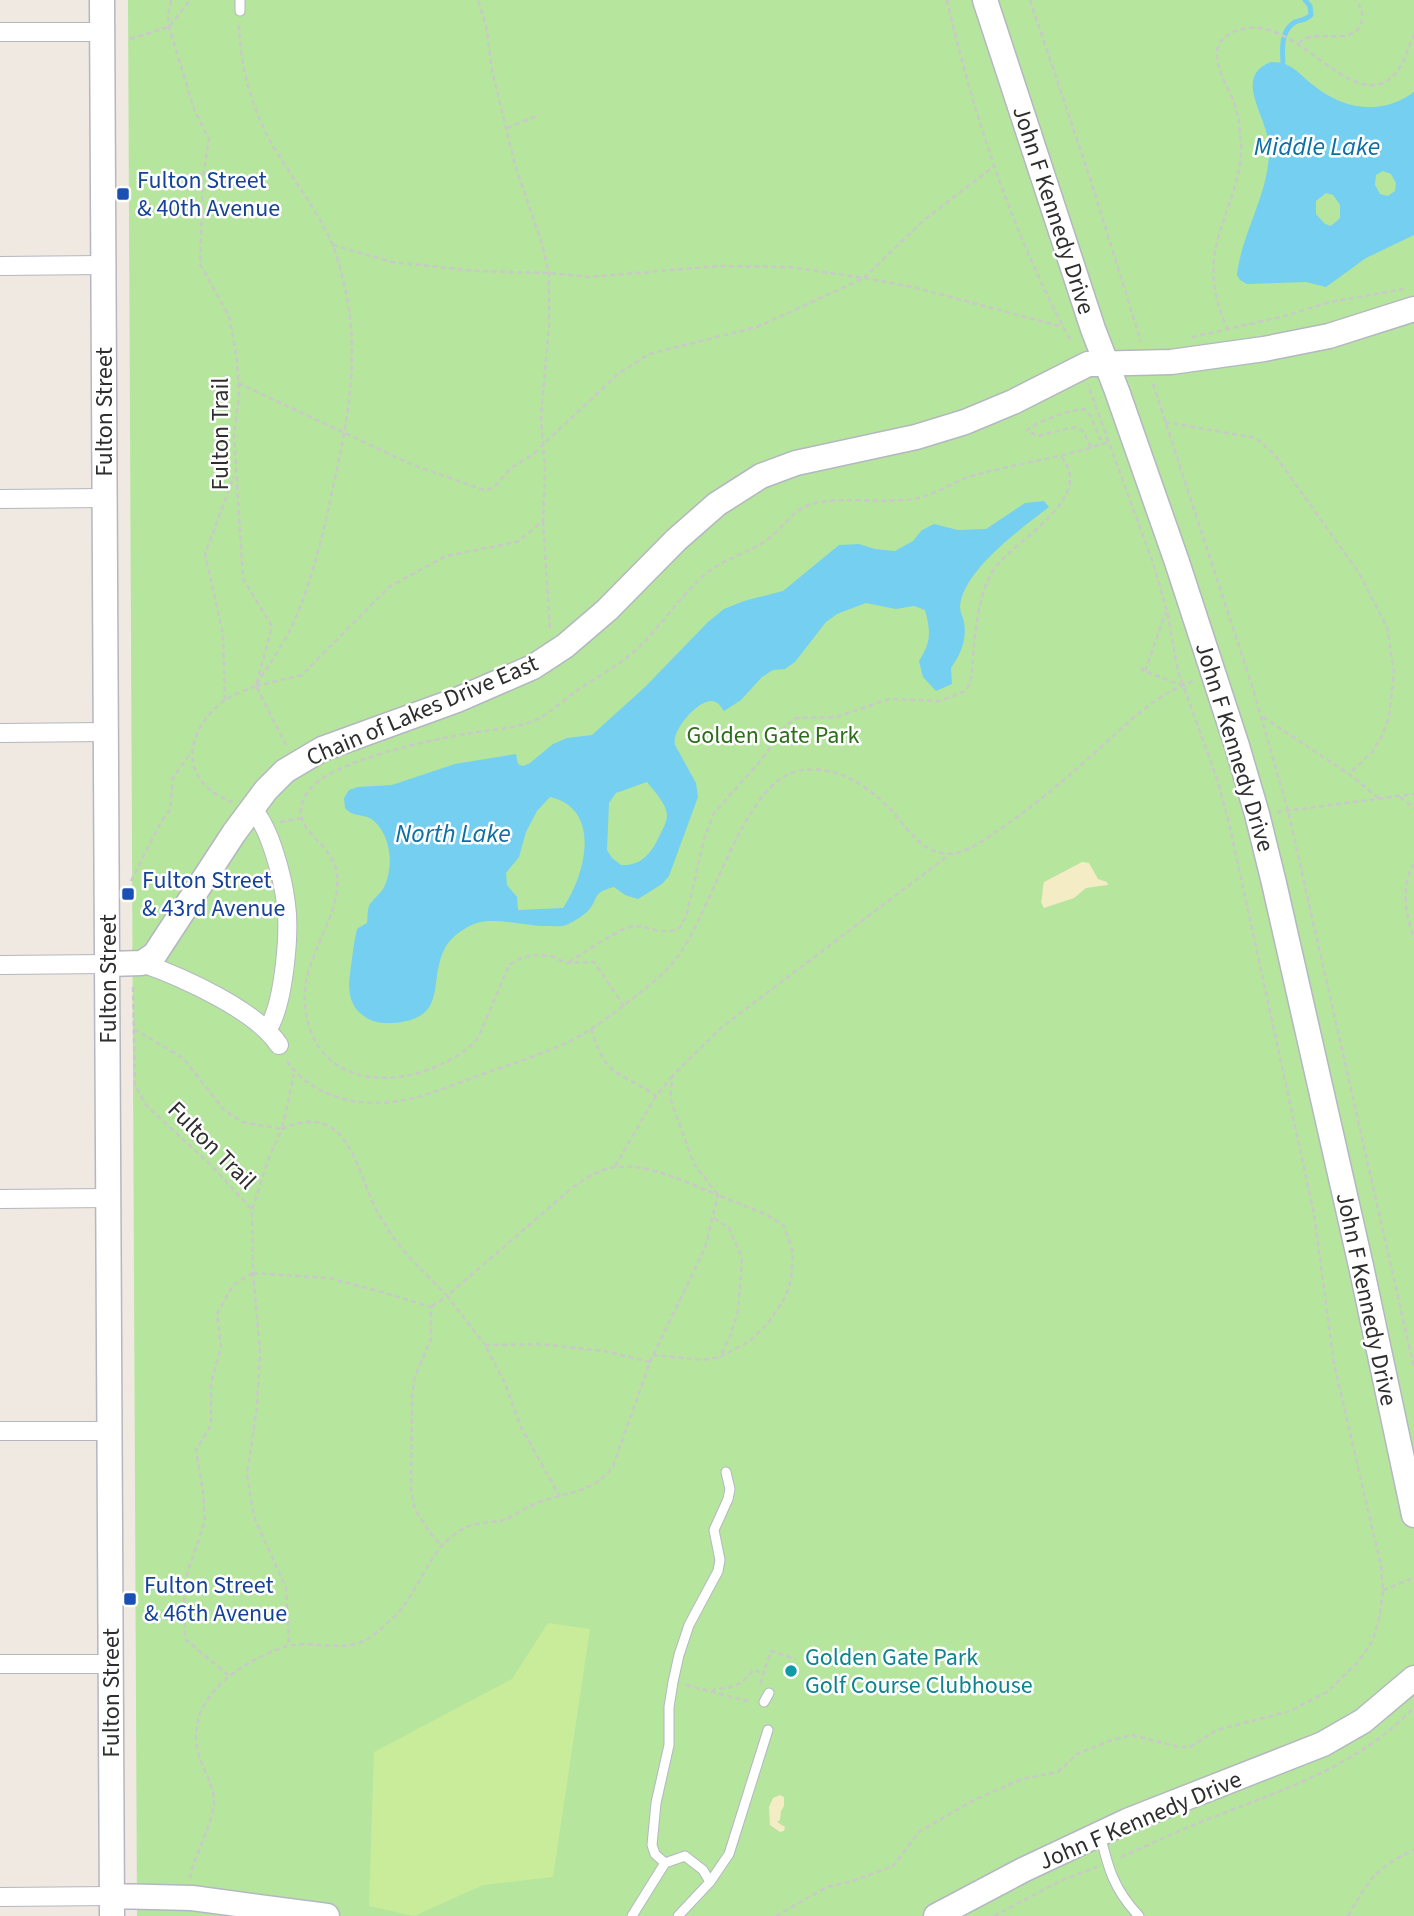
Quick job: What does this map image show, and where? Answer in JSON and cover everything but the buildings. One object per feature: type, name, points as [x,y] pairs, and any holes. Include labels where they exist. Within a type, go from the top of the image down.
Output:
[{"type":"street","name":"Fulton Street","points":[[102,0],[112,1906]]},
{"type":"street","name":"John F Kennedy Drive","points":[[985,0],[1093,330],[1177,562],[1237,746],[1272,872],[1414,1515]]},
{"type":"street","points":[[0,32],[102,32]]},
{"type":"street","points":[[0,266],[103,265]]},
{"type":"street","name":"Chain of Lakes Drive East","points":[[142,963],[158,950],[251,809],[275,780],[296,763],[331,746],[500,683],[551,655],[607,610],[717,504],[761,476],[796,463],[916,437],[965,422],[1013,402],[1081,367],[1106,362],[1171,362],[1264,349],[1329,336],[1413,298]]},
{"type":"street","points":[[0,499],[104,499]]},
{"type":"street","points":[[0,733],[106,732]]},
{"type":"street","points":[[251,809],[264,826],[286,905],[286,938],[278,1007],[267,1030]]},
{"type":"street","points":[[0,965],[142,963],[221,1000],[267,1030],[279,1045]]},
{"type":"street","points":[[0,1199],[108,1198]]},
{"type":"street","points":[[0,1432],[109,1431]]},
{"type":"street","points":[[0,1664],[111,1664]]},
{"type":"street","name":"John F Kennedy Drive","points":[[936,1916],[1100,1833],[1323,1744],[1363,1721],[1414,1678]]},
{"type":"street","points":[[0,1897],[112,1906],[192,1898],[327,1916]]},
{"type":"lane","points":[[240,0],[240,11]]},
{"type":"lane","points":[[665,1863],[655,1854],[652,1845],[656,1803],[669,1745],[671,1694],[679,1655],[689,1625],[718,1571],[720,1560],[714,1530],[728,1499],[730,1489],[726,1472]]},
{"type":"lane","points":[[759,1702],[769,1693]]},
{"type":"lane","points":[[678,1916],[710,1882],[729,1854],[768,1730]]},
{"type":"lane","points":[[1100,1833],[1110,1873],[1125,1899],[1139,1916]]},
{"type":"lane","points":[[632,1916],[665,1863],[685,1856],[703,1870],[710,1882]]},
{"type":"path","name":"Fulton Trail","points":[[171,0],[169,27],[194,109],[209,139],[203,177],[200,264],[229,316],[239,396],[234,435],[243,579],[272,626],[256,686]]},
{"type":"path","points":[[130,39],[169,27],[190,0]]},
{"type":"path","points":[[478,0],[486,24],[492,70],[506,128],[549,273],[549,326],[542,404],[542,445],[545,472],[543,521],[551,655]]},
{"type":"path","points":[[947,0],[993,167],[1033,267],[1072,341]]},
{"type":"path","points":[[1030,0],[1090,178],[1142,347]]},
{"type":"path","points":[[1299,43],[1310,36],[1342,37],[1353,33],[1362,19],[1361,8],[1355,0]]},
{"type":"path","points":[[240,11],[243,63],[254,105],[272,144],[318,215],[333,245],[347,294],[353,358],[344,434],[317,560],[293,624],[256,686]]},
{"type":"path","points":[[1228,330],[1218,304],[1214,262],[1217,241],[1239,174],[1240,134],[1237,110],[1218,65],[1217,52],[1223,39],[1241,29],[1282,33],[1349,80],[1360,85],[1371,85],[1388,79],[1396,72],[1414,35]]},
{"type":"path","points":[[506,128],[539,115]]},
{"type":"path","points":[[238,383],[423,469],[484,490],[493,488],[511,468],[542,445],[609,382],[649,354],[757,327],[864,278],[909,233],[993,167]]},
{"type":"path","points":[[333,245],[392,262],[476,271],[599,277],[717,266],[791,267],[914,287],[1063,327]]},
{"type":"path","points":[[1189,337],[1228,330],[1330,302],[1413,298]]},
{"type":"path","points":[[1152,380],[1262,716],[1288,811],[1414,1368]]},
{"type":"path","points":[[776,1916],[827,1887],[853,1881],[893,1866],[919,1832],[972,1801],[1022,1779],[1058,1772],[1077,1754],[1132,1735],[1179,1747],[1190,1747],[1217,1730],[1290,1711],[1327,1692],[1358,1662],[1373,1640],[1380,1615],[1383,1590],[1381,1566],[1334,1364],[1314,1214],[1229,823],[1217,779],[1182,685],[1167,611],[1153,563],[1088,385]]},
{"type":"path","points":[[1091,448],[1083,431],[1075,427],[1037,436],[1027,430],[1034,424],[1067,414],[1074,409],[1084,409],[1090,415],[1100,439],[1107,440]]},
{"type":"path","points":[[1165,422],[1255,438],[1274,454],[1359,573],[1387,627],[1394,673],[1389,718],[1382,736],[1372,752],[1349,774]]},
{"type":"path","points":[[624,1006],[594,961],[566,963],[552,956],[535,955],[521,958],[509,965],[479,1036],[471,1046],[442,1063],[406,1077],[384,1080],[364,1077],[338,1065],[315,1039],[305,1006],[304,993],[310,963],[333,907],[337,879],[335,864],[329,852],[303,824],[300,811],[305,795],[321,778],[352,763],[429,741],[519,726],[540,718],[639,647],[690,588],[713,568],[763,543],[800,509],[825,503],[920,498],[978,474],[1061,456],[1091,448],[1107,440]]},
{"type":"path","points":[[566,963],[626,928],[641,927],[662,932],[680,927],[686,917],[704,839],[714,813],[762,759],[787,724],[802,717],[836,717],[889,699],[939,701],[965,691],[971,681],[986,586],[994,568],[1016,546],[1047,522],[1064,497],[1071,475],[1069,465],[1061,456]]},
{"type":"path","points":[[225,700],[223,634],[205,554],[235,473]]},
{"type":"path","points":[[251,809],[222,798],[203,785],[193,767],[192,751],[196,733],[225,700],[256,686],[302,675],[389,586],[446,556],[517,542],[543,521]]},
{"type":"path","points":[[1145,671],[1167,611]]},
{"type":"path","points":[[1150,644],[1151,641],[1156,643]]},
{"type":"path","points":[[1143,667],[1142,670],[1182,685]]},
{"type":"path","points":[[279,1045],[294,1072],[309,1083],[342,1098],[365,1103],[391,1102],[418,1096],[554,1048],[591,1029],[624,1006],[663,973],[682,951],[751,813],[767,790],[789,774],[815,769],[854,780],[888,807],[924,846],[941,853],[962,852],[1039,802],[1148,704],[1182,685],[1213,674]]},
{"type":"path","points":[[256,686],[296,763]]},
{"type":"path","points":[[1262,716],[1349,774],[1381,800]]},
{"type":"path","points":[[131,881],[161,822],[170,810],[173,778],[192,751]]},
{"type":"path","points":[[1288,811],[1414,794]]},
{"type":"path","points":[[1400,797],[1414,808]]},
{"type":"path","points":[[615,1167],[656,1096],[673,1075],[722,1027],[951,854]]},
{"type":"path","points":[[1414,864],[1404,891],[1414,939]]},
{"type":"path","name":"Fulton Trail","points":[[133,987],[135,1084],[146,1105],[214,1168],[252,1210],[253,1273],[260,1352],[257,1406],[247,1462],[248,1488],[254,1517],[286,1588],[289,1646]]},
{"type":"path","points":[[134,1029],[183,1058],[224,1110],[242,1122],[282,1129],[300,1121],[315,1120],[333,1127],[354,1155],[374,1206],[390,1233],[447,1296],[485,1345],[504,1381],[522,1427],[560,1497]]},
{"type":"path","points":[[591,1029],[602,1056],[612,1069],[656,1096]]},
{"type":"path","points":[[252,1210],[282,1129],[294,1072]]},
{"type":"path","points":[[192,1898],[192,1867],[214,1799],[211,1783],[197,1749],[197,1729],[211,1696],[228,1675],[248,1662],[289,1646],[349,1646],[365,1641],[401,1610],[425,1569],[453,1536],[471,1526],[505,1519],[541,1501],[589,1488],[604,1479],[613,1466],[650,1362],[705,1248],[718,1195],[694,1164],[670,1098],[673,1075]]},
{"type":"path","points":[[431,1307],[573,1187],[590,1175],[615,1167],[642,1168],[767,1215],[784,1226],[793,1253],[791,1279],[786,1296],[769,1322],[750,1341],[720,1357],[702,1360],[653,1355]]},
{"type":"path","points":[[714,1218],[729,1228],[743,1258],[738,1310],[720,1357]]},
{"type":"path","points":[[228,1675],[185,1639],[184,1583],[205,1521],[196,1450],[211,1425],[211,1383],[221,1347],[217,1314],[233,1285],[253,1273],[328,1279],[431,1307]]},
{"type":"path","points":[[431,1307],[431,1339],[418,1369],[412,1394],[411,1491],[415,1510],[442,1546]]},
{"type":"path","points":[[485,1345],[552,1345],[604,1351],[650,1362]]},
{"type":"path","points":[[1383,1590],[1411,1579]]},
{"type":"path","points":[[760,1683],[771,1651],[796,1659]]},
{"type":"path","points":[[713,1692],[714,1689],[729,1689],[743,1684],[753,1670],[763,1673]]},
{"type":"path","points":[[680,1684],[759,1702]]},
{"type":"path","points":[[1115,1860],[1331,1769],[1380,1738],[1414,1707]]},
{"type":"path","points":[[1348,1916],[1380,1869],[1414,1850]]},
{"type":"path","points":[[994,1916],[1062,1880],[1097,1867]]},
{"type":"green space","name":"Golden Gate Park","points":[[128,0],[1414,0],[1414,1916],[137,1916]]},
{"type":"green space","points":[[548,1623],[590,1629],[553,1877],[483,1885],[414,1916],[369,1906],[374,1752],[512,1679]]},
{"type":"sand","points":[[1082,862],[1089,863],[1098,879],[1108,885],[1086,888],[1074,898],[1044,908],[1041,902],[1044,882]]},
{"type":"sand","points":[[780,1795],[784,1797],[784,1806],[777,1822],[785,1827],[784,1831],[780,1832],[770,1825],[769,1807],[773,1798]]},
{"type":"water","name":"Middle Lake","points":[[1271,62],[1284,64],[1337,100],[1363,107],[1389,105],[1414,92],[1414,235],[1366,258],[1326,287],[1306,282],[1247,284],[1237,275],[1268,165],[1267,136],[1253,88],[1259,69]],"holes":[[[1383,171],[1391,174],[1396,183],[1395,191],[1388,196],[1380,194],[1375,185],[1376,175]],[[1326,193],[1333,195],[1340,205],[1340,218],[1331,226],[1325,224],[1316,214],[1316,201]]]},
{"type":"water","name":"North Lake","points":[[1044,501],[1049,507],[995,551],[971,579],[963,593],[960,607],[965,635],[951,668],[952,684],[936,691],[923,677],[919,661],[929,637],[925,610],[914,606],[896,609],[866,603],[837,614],[826,622],[795,662],[785,669],[773,670],[762,677],[741,700],[724,711],[716,702],[705,702],[692,711],[681,725],[675,745],[696,783],[698,797],[669,876],[662,884],[638,899],[625,895],[614,887],[607,889],[599,894],[586,913],[564,926],[495,921],[475,924],[450,940],[440,962],[433,998],[421,1015],[409,1020],[381,1023],[368,1019],[357,1010],[351,998],[349,984],[356,935],[358,928],[367,923],[369,906],[387,881],[390,863],[388,844],[380,828],[371,819],[345,808],[344,798],[349,790],[392,785],[455,764],[516,754],[518,764],[523,766],[553,744],[567,738],[592,735],[724,609],[783,591],[839,545],[859,544],[895,551],[934,524],[958,530],[986,529],[1025,503]],"holes":[[[647,782],[664,806],[666,821],[656,843],[645,857],[635,863],[621,865],[607,850],[609,803],[616,793]],[[550,797],[567,804],[577,815],[583,829],[583,862],[578,879],[563,908],[518,910],[517,897],[507,885],[506,873],[519,857],[526,832],[537,811]]]},
{"type":"waterway","points":[[1283,62],[1283,40],[1287,30],[1290,25],[1311,15],[1310,6],[1305,0]]},
{"type":"place","name":"Fulton Street & 40th Avenue","points":[[123,194]]},
{"type":"place","name":"Fulton Street & 43rd Avenue","points":[[128,894]]},
{"type":"place","name":"Fulton Street & 46th Avenue","points":[[130,1599]]},
{"type":"place","name":"Golden Gate Park Golf Course Clubhouse","points":[[791,1671]]}]
